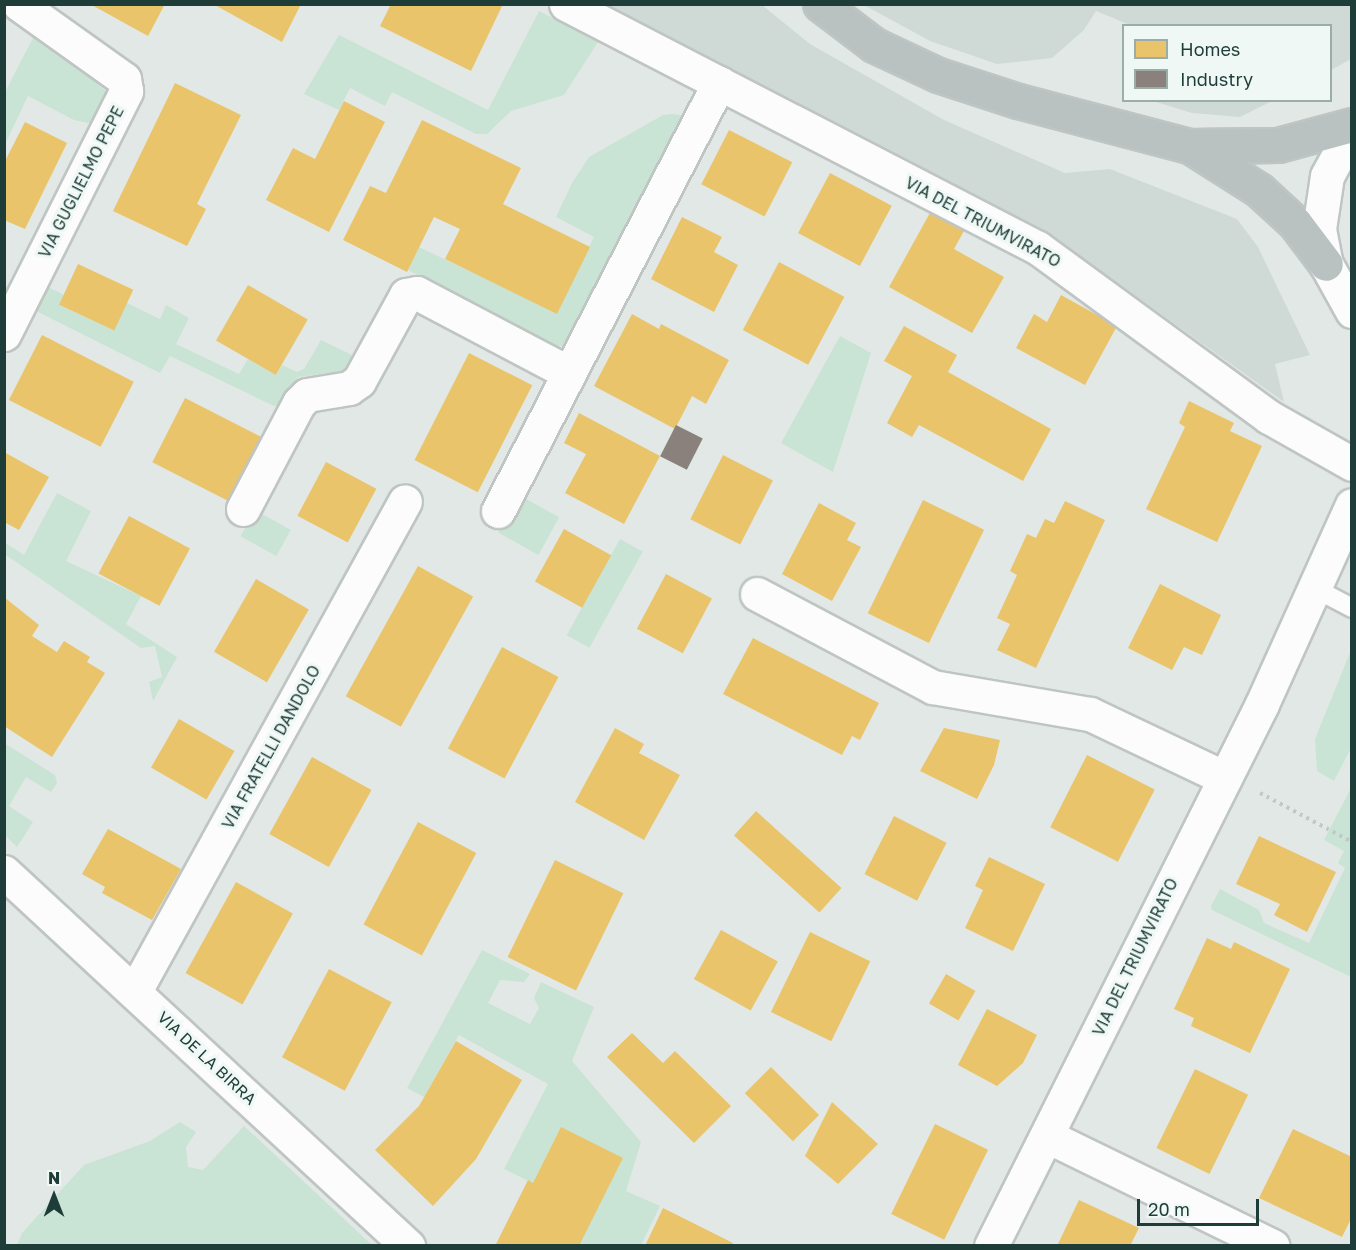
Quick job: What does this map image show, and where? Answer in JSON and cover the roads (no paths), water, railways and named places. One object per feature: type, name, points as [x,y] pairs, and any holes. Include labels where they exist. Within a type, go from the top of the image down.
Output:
[{"type":"highway","points":[[820,4],[874,45],[948,78],[1018,102],[1189,146],[1278,145],[1352,125]]},
{"type":"highway","points":[[1189,146],[1260,190],[1295,223],[1326,264]]},
{"type":"street","name":"VIA GUGLIELMO PEPE","points":[[4,334],[126,91],[124,79],[19,4]]},
{"type":"street","name":"VIA DEL TRIUMVIRATO","points":[[566,4],[1038,248],[1269,417],[1352,464]]},
{"type":"street","points":[[498,511],[719,83]]},
{"type":"street","points":[[1352,130],[1334,159],[1320,207],[1319,229],[1326,264],[1352,311]]},
{"type":"street","points":[[243,509],[299,403],[307,395],[349,388],[359,381],[406,295],[417,293],[569,374]]},
{"type":"street","name":"VIA FRATELLI DANDOLO","points":[[135,992],[405,501]]},
{"type":"street","name":"VIA DEL TRIUMVIRATO","points":[[991,1245],[1225,778],[1316,589],[1352,505]]},
{"type":"street","points":[[757,594],[933,687],[1090,714],[1225,778]]},
{"type":"street","name":"VIA DE LA BIRRA","points":[[4,872],[408,1245]]},
{"type":"street","points":[[1047,1136],[1273,1245]]},
{"type":"lane","points":[[1316,589],[1352,608]]}]
